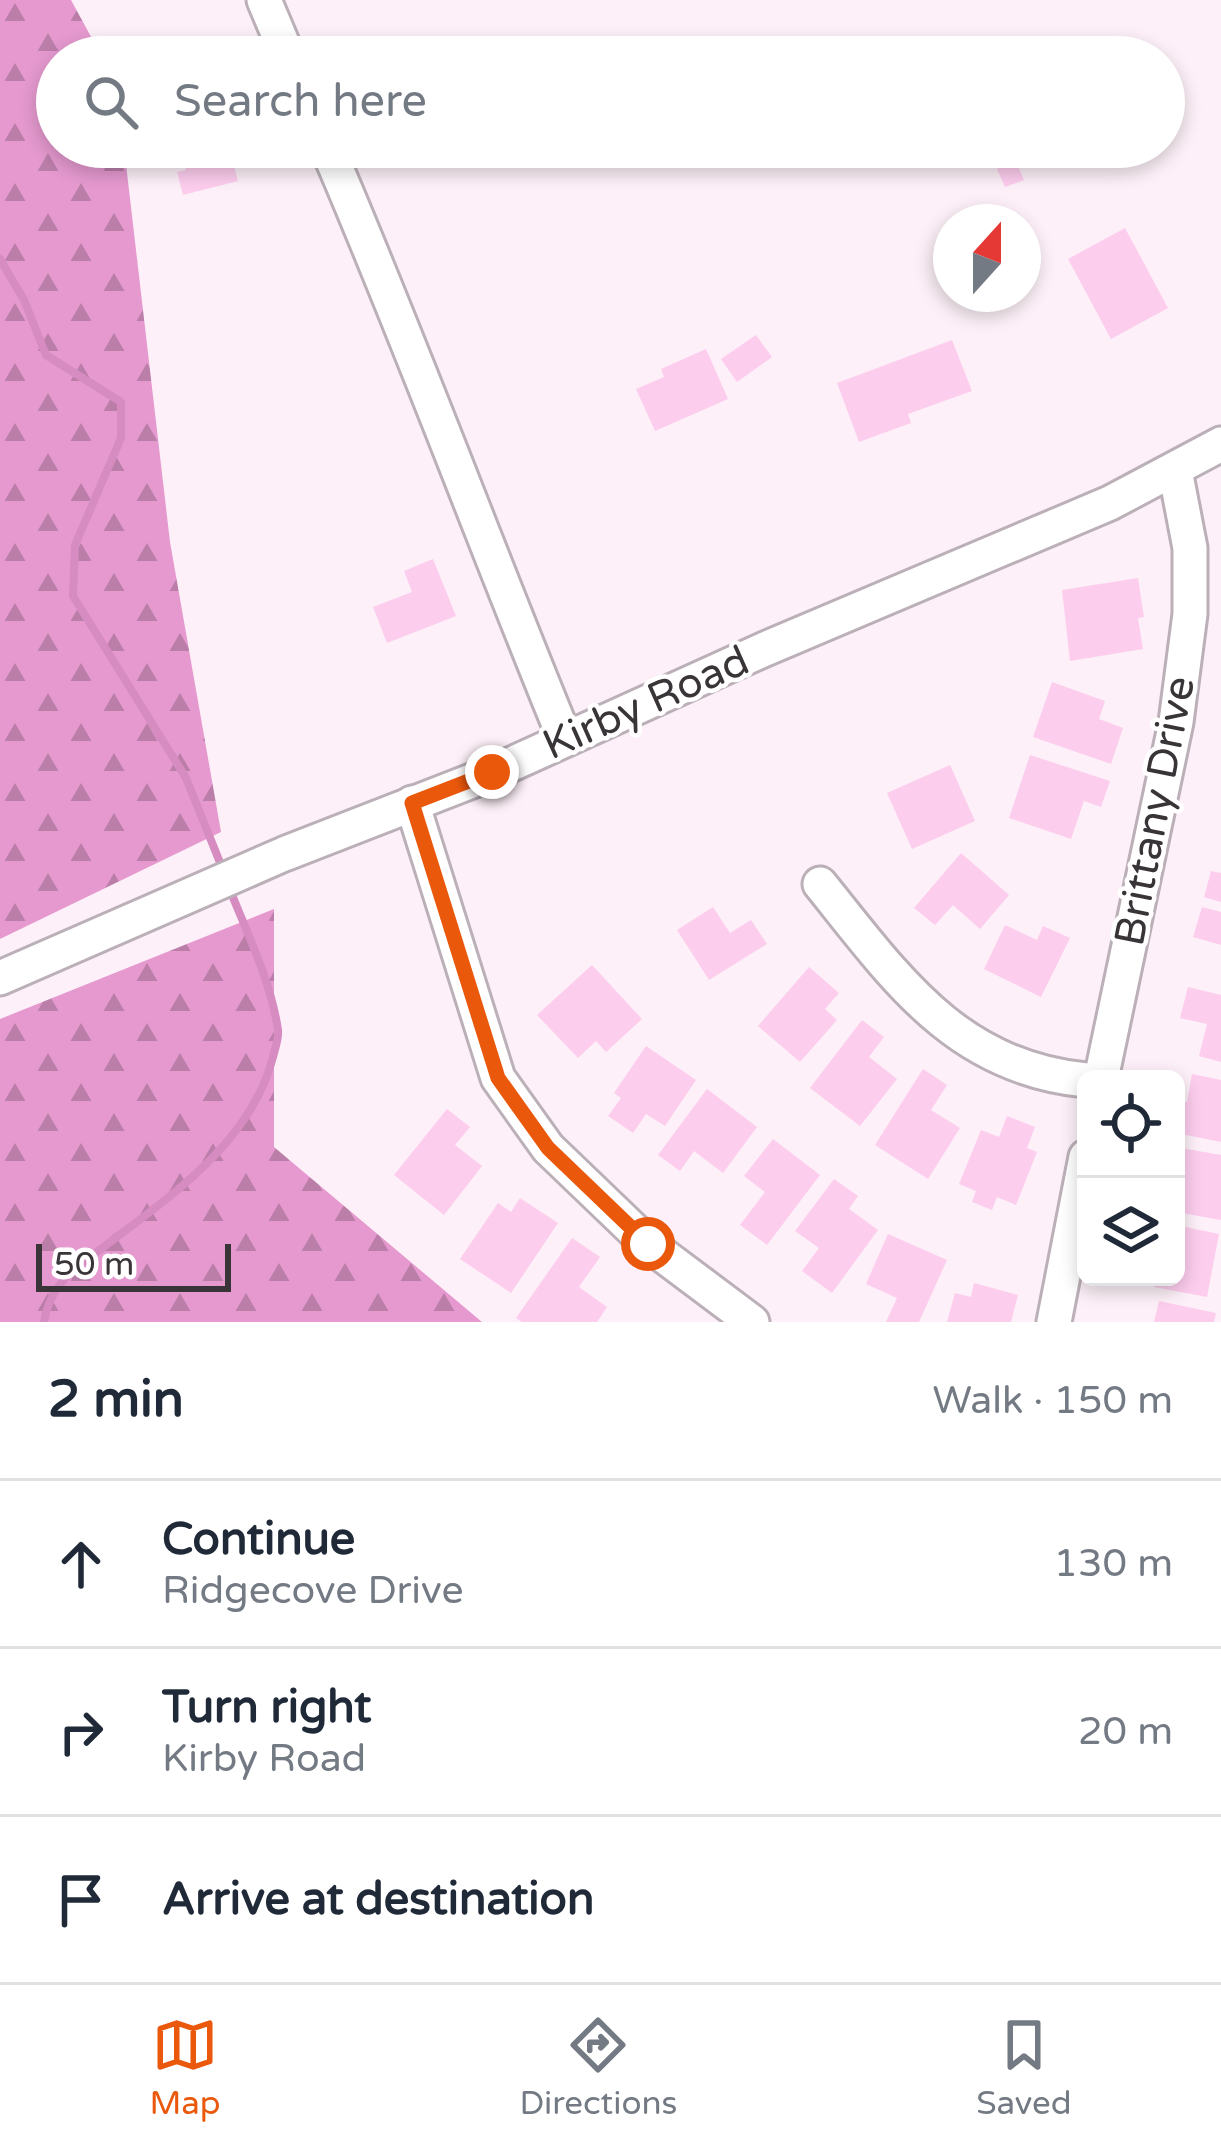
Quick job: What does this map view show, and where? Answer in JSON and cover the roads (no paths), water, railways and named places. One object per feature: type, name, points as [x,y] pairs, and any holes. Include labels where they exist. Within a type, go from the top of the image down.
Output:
[{"type":"street","points":[[263,0],[279,36]]},
{"type":"street","points":[[336,168],[565,739]]},
{"type":"street","name":"Kirby Road","points":[[0,978],[1110,502],[1221,444]]},
{"type":"street","name":"Brittany Drive","points":[[1103,1070],[1176,722],[1190,614],[1190,548],[1175,470]]},
{"type":"street","points":[[412,803],[498,1078],[548,1148],[648,1244],[752,1322]]},
{"type":"street","points":[[820,884],[902,986],[948,1029],[1022,1067],[1077,1079]]},
{"type":"street","points":[[1054,1322],[1082,1178]]},
{"type":"waterway","points":[[0,259],[24,300],[46,355],[121,402],[121,438],[75,545],[73,596],[186,778],[223,870]]},
{"type":"waterway","points":[[44,1322],[52,1297],[66,1278],[206,1164],[247,1115],[262,1087],[278,1030],[264,976],[230,890]]}]
